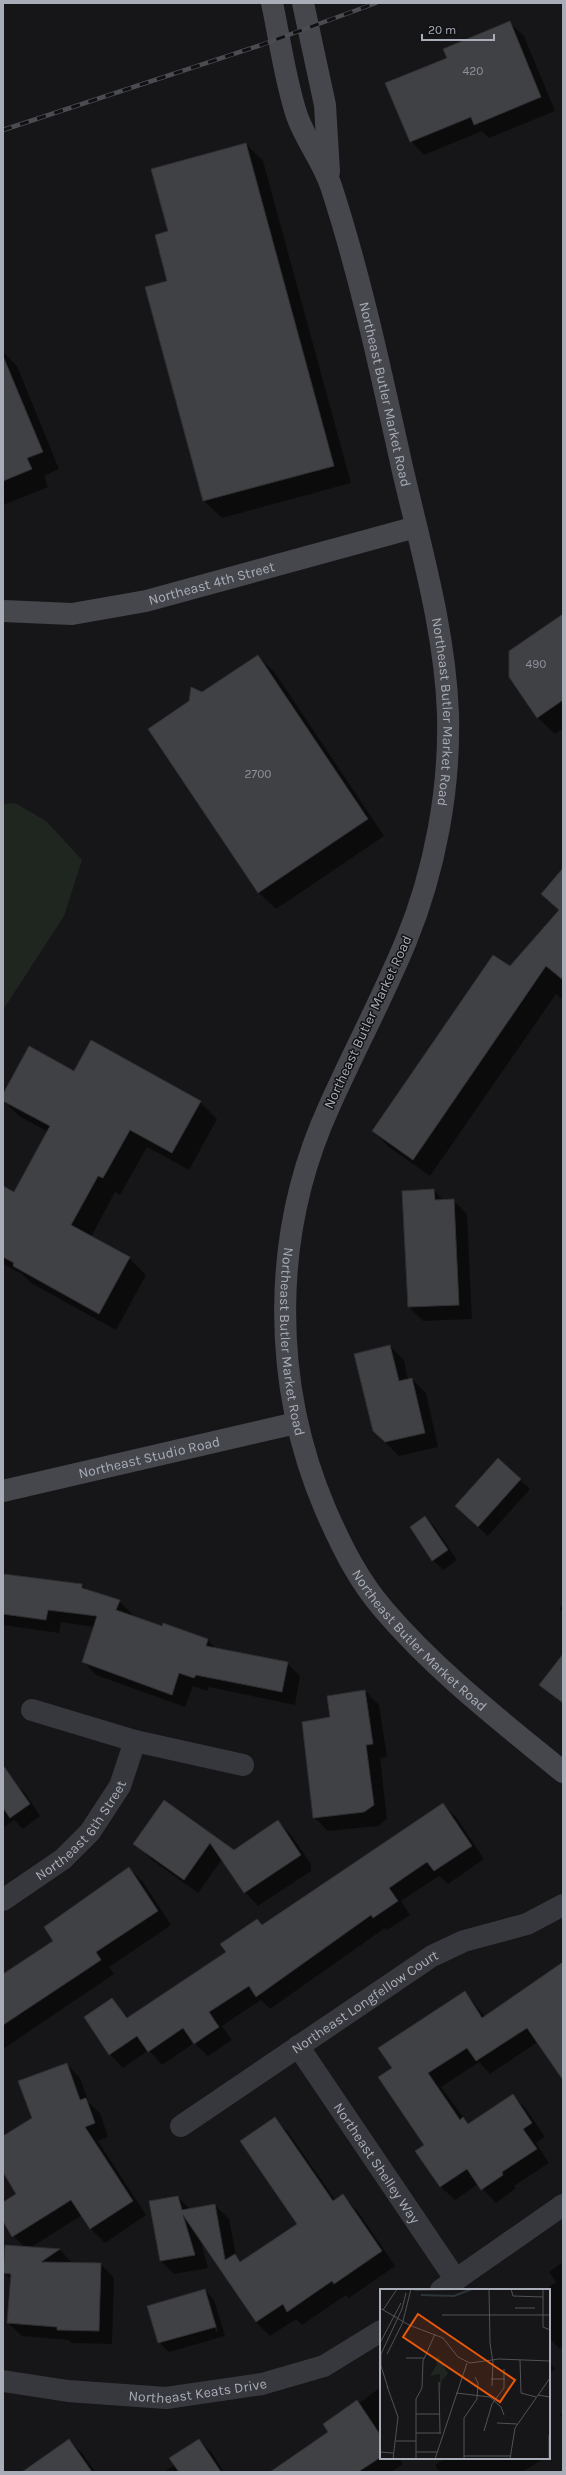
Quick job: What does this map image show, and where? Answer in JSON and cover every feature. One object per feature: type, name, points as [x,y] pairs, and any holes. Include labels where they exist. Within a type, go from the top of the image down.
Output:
[{"type":"main road","name":"Northeast Butler Market Road","points":[[272,3],[298,118],[330,181]]},
{"type":"main road","name":"Northeast Butler Market Road","points":[[303,3],[325,105],[330,181],[367,316],[439,624],[448,715],[446,785],[440,824],[409,934],[326,1113],[296,1199],[286,1267],[285,1339],[296,1423],[312,1479],[346,1558],[382,1608],[440,1670],[563,1772]]},
{"type":"main road","name":"Northeast 4th Street","points":[[3,611],[72,614],[132,604],[416,527]]},
{"type":"main road","name":"Northeast Studio Road","points":[[3,1492],[296,1423]]},
{"type":"street","points":[[32,1710],[135,1741],[243,1765]]},
{"type":"street","name":"Northeast 6th Street","points":[[3,1900],[63,1859],[90,1832],[120,1786],[135,1741]]},
{"type":"street","name":"Northeast Longfellow Court","points":[[180,2126],[432,1956],[464,1941],[527,1924],[563,1905]]},
{"type":"street","name":"Northeast Shelley Way","points":[[298,2046],[448,2285]]},
{"type":"street","points":[[448,2285],[563,2205]]},
{"type":"street","name":"Northeast Keats Drive","points":[[3,2381],[68,2391],[166,2398],[262,2384],[317,2368],[359,2346],[380,2332]]},
{"type":"shaded area","points":[[15,803],[46,821],[82,860],[64,916],[3,1010],[3,804]]},
{"type":"building","points":[[510,21],[541,97],[474,125],[471,117],[410,142],[385,83],[447,58],[443,49]]},
{"type":"building","points":[[246,143],[334,466],[203,501],[145,287],[167,281],[155,235],[168,231],[151,169]]},
{"type":"building","points":[[3,356],[43,452],[27,458],[32,469],[3,481]]},
{"type":"building","points":[[563,614],[563,700],[537,718],[509,677],[509,651]]},
{"type":"building","points":[[258,655],[368,819],[258,893],[148,729],[189,701],[191,687],[202,692]]},
{"type":"building","points":[[563,868],[563,980],[546,966],[413,1160],[372,1131],[493,955],[510,966],[559,910],[541,894]]},
{"type":"building","points":[[91,1040],[201,1101],[172,1153],[130,1130],[103,1178],[98,1176],[71,1225],[130,1257],[99,1314],[13,1266],[14,1263],[3,1257],[3,1186],[14,1192],[50,1126],[3,1101],[3,1094],[29,1046],[74,1071]]},
{"type":"building","points":[[434,1189],[435,1200],[454,1199],[459,1305],[408,1307],[402,1191]]},
{"type":"building","points":[[390,1345],[399,1381],[412,1378],[425,1433],[385,1442],[373,1431],[354,1354]]},
{"type":"building","points":[[498,1458],[521,1479],[478,1527],[455,1506]]},
{"type":"building","points":[[425,1516],[448,1550],[432,1561],[410,1527]]},
{"type":"building","points":[[3,1574],[82,1584],[82,1588],[120,1600],[116,1610],[162,1626],[163,1623],[208,1639],[206,1646],[288,1662],[282,1692],[196,1675],[194,1678],[179,1673],[172,1695],[82,1662],[97,1616],[48,1610],[46,1620],[3,1614]]},
{"type":"building","points":[[563,1654],[563,1703],[539,1685]]},
{"type":"building","points":[[365,1690],[373,1744],[366,1745],[374,1805],[364,1812],[313,1818],[302,1722],[330,1717],[327,1696]]},
{"type":"building","points":[[3,1765],[30,1804],[10,1818],[3,1808]]},
{"type":"building","points":[[164,1800],[234,1850],[278,1820],[301,1855],[244,1893],[210,1843],[184,1880],[133,1844]]},
{"type":"building","points":[[443,1803],[472,1846],[434,1871],[427,1862],[389,1888],[398,1901],[373,1918],[371,1915],[256,1997],[249,1986],[209,2012],[219,2027],[194,2044],[183,2028],[148,2052],[137,2036],[109,2055],[84,2017],[112,1998],[127,2018],[226,1952],[220,1944],[257,1919],[262,1925]]},
{"type":"building","points":[[129,1867],[158,1911],[96,1952],[101,1960],[3,2025],[3,1974],[53,1941],[44,1927]]},
{"type":"building","points":[[563,1962],[563,2080],[527,2028],[476,2061],[467,2048],[428,2073],[460,2120],[463,2117],[468,2124],[513,2094],[532,2123],[523,2129],[537,2149],[502,2172],[503,2175],[481,2190],[467,2169],[440,2187],[415,2151],[424,2145],[378,2077],[392,2068],[378,2048],[465,1991],[482,2018]]},
{"type":"building","points":[[67,2063],[80,2100],[86,2098],[95,2123],[85,2127],[133,2201],[90,2229],[71,2200],[12,2237],[3,2221],[3,2202],[16,2194],[3,2172],[3,2136],[32,2118],[18,2081]]},
{"type":"building","points":[[275,2117],[333,2201],[343,2194],[382,2251],[334,2284],[332,2281],[287,2312],[283,2304],[256,2322],[183,2215],[195,2255],[160,2261],[149,2201],[178,2196],[182,2210],[215,2204],[225,2260],[235,2254],[240,2262],[297,2224],[240,2141]]},
{"type":"building","points":[[5,2245],[60,2249],[41,2262],[101,2263],[99,2331],[57,2330],[57,2327],[7,2323],[11,2274],[3,2273]]},
{"type":"building","points":[[205,2289],[216,2327],[158,2343],[147,2306]]},
{"type":"building","points":[[357,2400],[380,2434],[380,2458],[358,2472],[270,2472],[328,2432],[323,2424]]},
{"type":"building","points":[[69,2439],[92,2472],[22,2472]]},
{"type":"building","points":[[199,2439],[221,2472],[179,2472],[169,2458]]},
{"type":"railway","points":[[3,130],[261,45],[376,3]]}]
